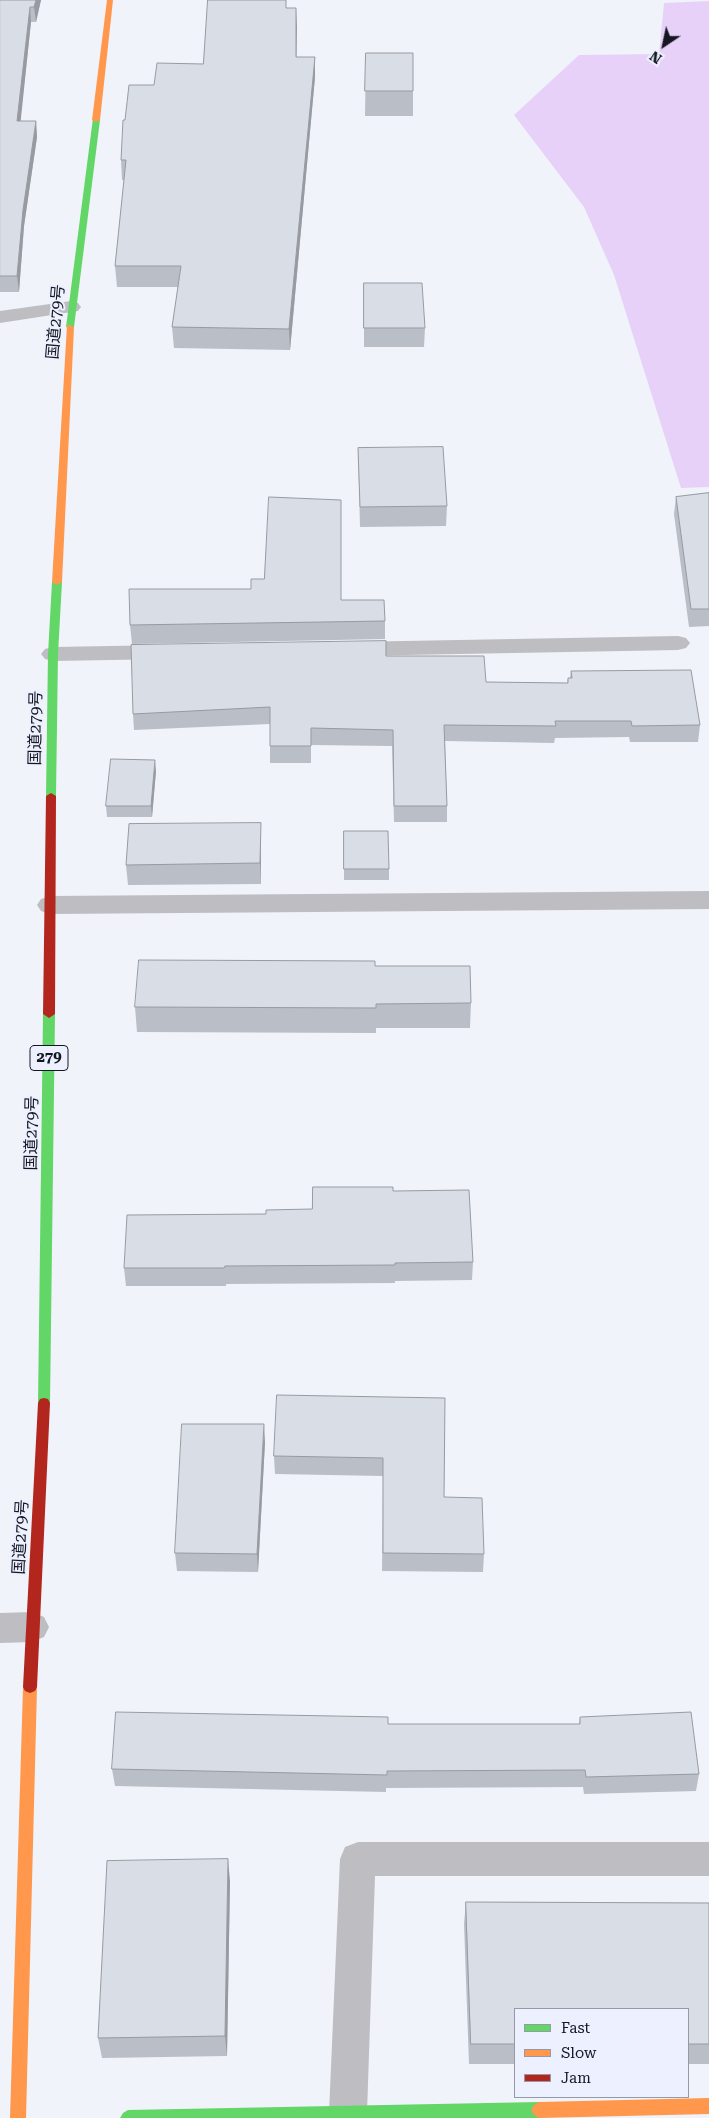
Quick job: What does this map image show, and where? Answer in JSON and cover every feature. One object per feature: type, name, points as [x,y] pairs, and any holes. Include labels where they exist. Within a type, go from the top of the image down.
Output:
[{"type":"main road","name":"国道279号","points":[[18,2118],[32,1627],[45,1392],[53,654],[71,306],[81,247],[110,0]]},
{"type":"main road","points":[[128,2118],[709,2106]]},
{"type":"street","points":[[0,317],[71,306]]},
{"type":"street","points":[[331,649],[678,643]]},
{"type":"street","points":[[53,654],[192,651]]},
{"type":"street","points":[[50,905],[709,900]]},
{"type":"street","points":[[0,1628],[32,1627]]},
{"type":"street","points":[[348,2113],[358,1858],[709,1859]]},
{"type":"shaded area","points":[[709,1],[709,487],[681,488],[614,275],[584,207],[514,115],[579,55],[659,54],[664,3]]},
{"type":"building","points":[[0,0],[36,0],[34,7],[30,7],[17,121],[36,121],[23,210],[17,276],[0,276]]},
{"type":"building","points":[[208,0],[286,0],[286,8],[296,8],[296,57],[315,57],[289,329],[172,327],[181,266],[115,266],[126,160],[121,160],[123,120],[125,120],[129,85],[154,85],[157,63],[203,64]]},
{"type":"building","points":[[366,53],[413,53],[413,91],[365,91]]},
{"type":"building","points":[[364,283],[422,283],[425,328],[364,328]]},
{"type":"building","points":[[443,447],[447,506],[360,507],[358,448]]},
{"type":"building","points":[[709,493],[709,609],[691,609],[676,497]]},
{"type":"building","points":[[269,497],[341,500],[341,600],[384,600],[385,621],[130,625],[129,589],[251,589],[251,579],[264,579]]},
{"type":"building","points":[[386,641],[386,656],[484,656],[486,682],[568,683],[568,678],[572,678],[571,671],[691,670],[700,725],[632,726],[631,721],[555,721],[556,726],[444,725],[447,806],[394,806],[393,730],[311,728],[311,746],[270,746],[270,707],[133,714],[131,645]]},
{"type":"building","points":[[111,759],[155,760],[151,806],[106,806]]},
{"type":"building","points":[[261,823],[260,863],[126,865],[129,824]]},
{"type":"building","points":[[344,831],[388,831],[389,869],[344,869]]},
{"type":"building","points":[[139,960],[375,961],[375,966],[470,966],[471,1003],[376,1004],[376,1008],[135,1007]]},
{"type":"building","points":[[313,1187],[393,1187],[393,1191],[469,1190],[473,1262],[395,1263],[395,1265],[225,1266],[224,1268],[124,1268],[127,1215],[266,1214],[266,1210],[312,1209]]},
{"type":"building","points":[[277,1395],[445,1398],[444,1497],[482,1498],[484,1554],[383,1553],[383,1458],[274,1456]]},
{"type":"building","points":[[182,1424],[264,1424],[257,1554],[175,1553]]},
{"type":"building","points":[[116,1712],[388,1717],[388,1724],[580,1724],[580,1717],[691,1712],[699,1774],[586,1777],[585,1770],[387,1771],[387,1775],[112,1769]]},
{"type":"building","points":[[228,1859],[225,2036],[98,2038],[107,1861]]},
{"type":"building","points":[[466,1902],[709,1903],[709,2044],[689,2044],[689,2008],[514,2008],[514,2044],[471,2044]]},
{"type":"traffic: fast","points":[[70,327],[96,120]]},
{"type":"traffic: fast","points":[[51,796],[53,654],[57,582]]},
{"type":"traffic: fast","points":[[44,1403],[49,1014]]},
{"type":"traffic: fast","points":[[128,2118],[539,2110]]},
{"type":"traffic: slow","points":[[96,120],[110,0]]},
{"type":"traffic: slow","points":[[57,582],[70,327]]},
{"type":"traffic: slow","points":[[18,2118],[30,1687]]},
{"type":"traffic: slow","points":[[539,2110],[709,2106]]},
{"type":"traffic: jam","points":[[49,1014],[51,796]]},
{"type":"traffic: jam","points":[[30,1687],[44,1403]]}]
